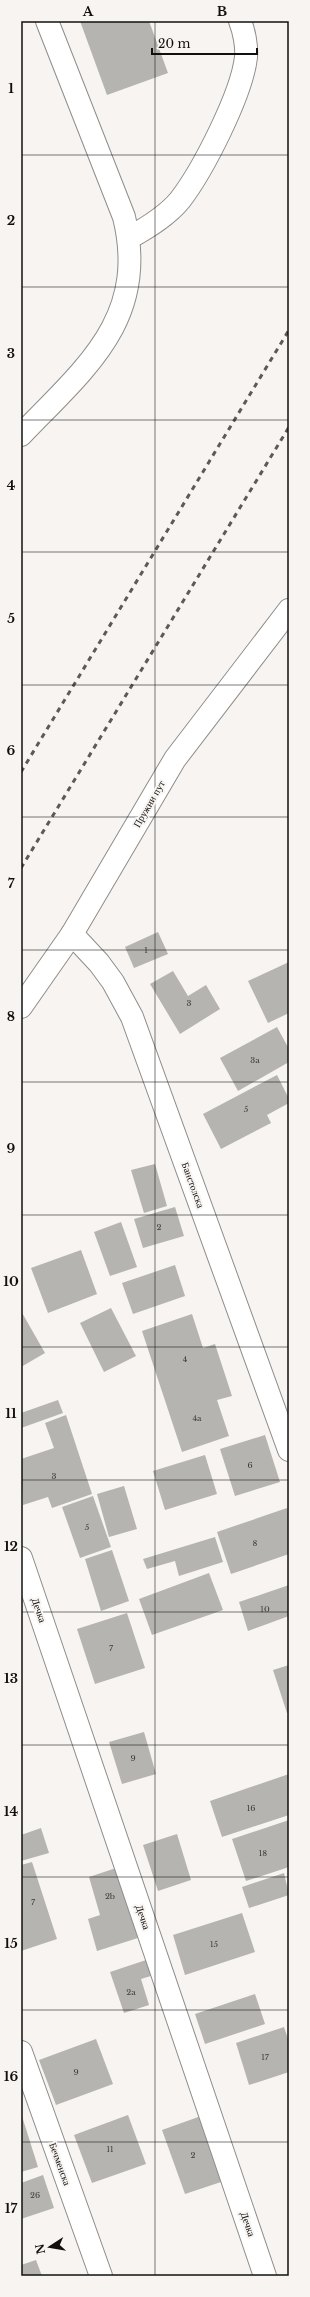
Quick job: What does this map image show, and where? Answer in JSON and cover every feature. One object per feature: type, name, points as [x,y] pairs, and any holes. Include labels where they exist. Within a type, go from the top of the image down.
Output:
[{"type":"street","points":[[21,435],[87,365],[104,343],[126,295],[130,269],[129,238],[124,217],[47,21]]},
{"type":"street","points":[[129,238],[153,225],[180,201],[206,159],[226,117],[246,56],[240,21]]},
{"type":"street","name":"Пружни пут","points":[[21,1007],[72,934],[175,759],[214,705],[249,664],[289,610]]},
{"type":"street","name":"Банстолска","points":[[72,934],[99,963],[113,982],[132,1017],[289,1450]]},
{"type":"street","name":"Дечка","points":[[21,1558],[265,2276]]},
{"type":"street","name":"Бечменска","points":[[21,2052],[101,2276]]},
{"type":"building","points":[[80,21],[149,21],[168,73],[107,95]]},
{"type":"building","points":[[158,932],[168,954],[134,968],[125,947]]},
{"type":"building","points":[[289,962],[289,1013],[268,1023],[248,981]]},
{"type":"building","points":[[173,971],[188,996],[206,985],[220,1009],[180,1034],[150,984]]},
{"type":"building","points":[[277,1027],[289,1049],[289,1062],[238,1091],[220,1058]]},
{"type":"building","points":[[277,1075],[289,1099],[289,1103],[267,1115],[271,1123],[221,1149],[203,1114]]},
{"type":"building","points":[[155,1164],[167,1206],[144,1213],[131,1170]]},
{"type":"building","points":[[175,1207],[184,1236],[143,1248],[134,1219]]},
{"type":"building","points":[[121,1222],[137,1267],[110,1276],[94,1232]]},
{"type":"building","points":[[81,1250],[97,1294],[48,1313],[31,1268]]},
{"type":"building","points":[[175,1265],[185,1296],[133,1314],[122,1283]]},
{"type":"building","points":[[111,1308],[136,1356],[104,1372],[80,1323]]},
{"type":"building","points":[[21,1311],[45,1353],[21,1367]]},
{"type":"building","points":[[192,1314],[203,1348],[215,1344],[232,1396],[217,1400],[229,1436],[182,1452],[142,1331]]},
{"type":"building","points":[[58,1400],[63,1413],[21,1428],[21,1413]]},
{"type":"building","points":[[66,1415],[92,1494],[52,1508],[48,1497],[23,1505],[21,1459],[54,1448],[45,1423]]},
{"type":"building","points":[[265,1435],[280,1482],[235,1496],[220,1449]]},
{"type":"building","points":[[205,1455],[217,1494],[165,1510],[153,1471]]},
{"type":"building","points":[[124,1486],[137,1529],[109,1537],[97,1494]]},
{"type":"building","points":[[93,1496],[111,1547],[80,1558],[62,1507]]},
{"type":"building","points":[[287,1508],[289,1514],[289,1554],[231,1574],[217,1532]]},
{"type":"building","points":[[215,1537],[223,1562],[179,1576],[175,1561],[147,1569],[143,1559]]},
{"type":"building","points":[[112,1550],[129,1601],[101,1611],[85,1559]]},
{"type":"building","points":[[209,1573],[223,1610],[152,1635],[139,1599]]},
{"type":"building","points":[[289,1585],[289,1616],[248,1631],[239,1602]]},
{"type":"building","points":[[127,1613],[145,1668],[95,1684],[77,1629]]},
{"type":"building","points":[[289,1665],[289,1712],[287,1713],[273,1670]]},
{"type":"building","points":[[144,1732],[156,1774],[122,1784],[109,1742]]},
{"type":"building","points":[[289,1774],[289,1815],[222,1837],[210,1801]]},
{"type":"building","points":[[289,1820],[289,1867],[246,1881],[232,1839]]},
{"type":"building","points":[[41,1828],[49,1853],[21,1861],[21,1835]]},
{"type":"building","points":[[177,1834],[191,1880],[158,1891],[143,1845]]},
{"type":"building","points":[[32,1862],[57,1939],[21,1951],[21,1865]]},
{"type":"building","points":[[116,1868],[138,1938],[97,1951],[88,1919],[100,1915],[89,1877]]},
{"type":"building","points":[[284,1873],[289,1895],[249,1908],[242,1887]]},
{"type":"building","points":[[242,1913],[255,1952],[185,1975],[173,1935]]},
{"type":"building","points":[[149,1959],[154,1975],[141,1979],[149,2005],[124,2013],[110,1972]]},
{"type":"building","points":[[255,1994],[265,2024],[205,2044],[195,2014]]},
{"type":"building","points":[[284,2027],[289,2042],[289,2072],[249,2085],[236,2043]]},
{"type":"building","points":[[96,2039],[113,2084],[56,2105],[39,2060]]},
{"type":"building","points":[[21,2113],[38,2167],[21,2172]]},
{"type":"building","points":[[128,2115],[146,2164],[92,2183],[74,2135]]},
{"type":"building","points":[[201,2116],[224,2181],[185,2194],[162,2130]]},
{"type":"building","points":[[43,2175],[54,2208],[21,2219],[21,2183]]},
{"type":"building","points":[[36,2260],[42,2276],[21,2276],[21,2265]]},
{"type":"railway","points":[[21,772],[289,330]]},
{"type":"railway","points":[[21,868],[289,427]]}]
